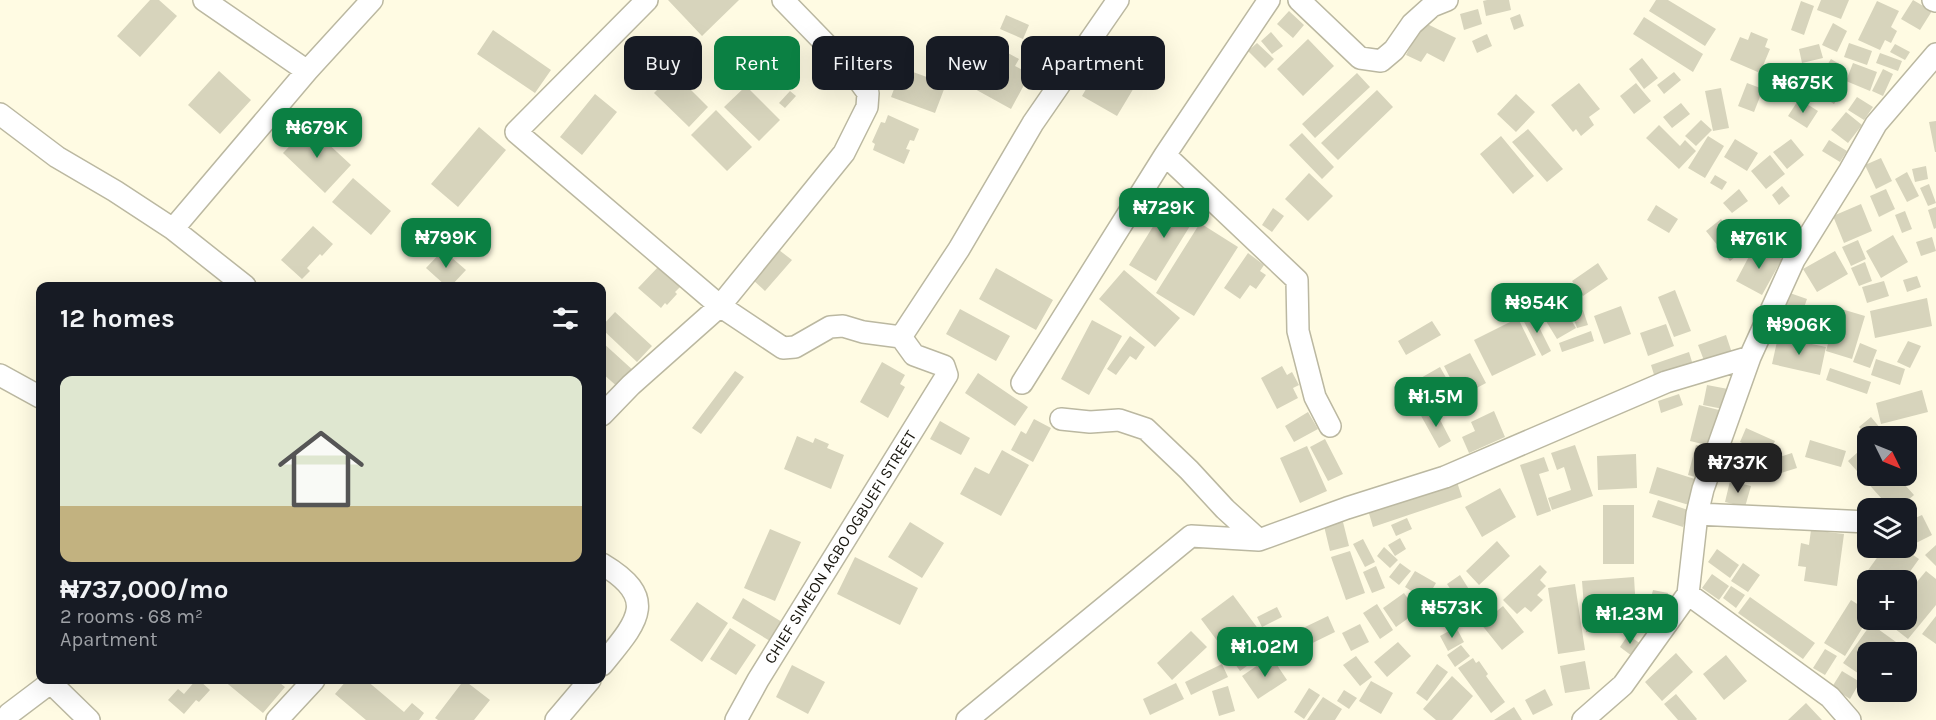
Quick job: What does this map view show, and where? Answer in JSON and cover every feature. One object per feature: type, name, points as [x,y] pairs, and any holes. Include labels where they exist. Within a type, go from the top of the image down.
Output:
[{"type":"street","points":[[204,0],[306,71]]},
{"type":"street","points":[[172,229],[306,71],[372,0]]},
{"type":"street","points":[[647,0],[516,132],[720,306],[783,348],[795,347],[830,327],[843,326],[863,332],[901,337],[959,249],[1033,123],[1118,0]]},
{"type":"street","points":[[606,412],[631,385],[720,306],[844,153],[867,107],[868,93],[852,70],[783,0]]},
{"type":"street","points":[[1022,383],[1165,155],[1269,0]]},
{"type":"street","points":[[1299,0],[1360,58],[1381,61],[1395,50],[1412,24],[1432,6],[1447,0]]},
{"type":"street","points":[[1583,720],[1623,685],[1688,594],[1697,514],[1703,489],[1750,357],[1794,260],[1876,124],[1936,54]]},
{"type":"street","points":[[0,114],[57,157],[115,191],[172,229],[241,282]]},
{"type":"street","points":[[1165,155],[1297,280],[1298,331],[1316,397],[1329,426]]},
{"type":"street","name":"CHIEF SIMEON AGBO OGBUEFI STREET","points":[[736,720],[758,680],[947,375],[944,366],[914,355],[901,337]]},
{"type":"street","points":[[967,720],[1191,536],[1259,540],[1347,508],[1445,477],[1666,382],[1750,357]]},
{"type":"street","points":[[0,375],[36,395]]},
{"type":"street","points":[[1061,418],[1090,422],[1119,420],[1146,429],[1259,540]]},
{"type":"street","points":[[1697,514],[1857,521]]},
{"type":"street","points":[[606,566],[632,587],[638,599],[636,618],[624,638],[606,660]]},
{"type":"street","points":[[1688,594],[1830,697],[1850,720]]},
{"type":"street","points":[[5,720],[9,714],[48,684]]},
{"type":"street","points":[[55,684],[89,720]]},
{"type":"street","points":[[277,720],[310,684]]},
{"type":"street","points":[[556,720],[587,684]]},
{"type":"building","points":[[150,0],[159,0],[177,16],[140,57],[117,36]]},
{"type":"building","points":[[668,0],[739,0],[702,36]]},
{"type":"building","points":[[1509,0],[1511,10],[1486,16],[1483,1]]},
{"type":"building","points":[[1656,0],[1668,0],[1716,29],[1705,46],[1649,11]]},
{"type":"building","points":[[1821,0],[1849,0],[1841,19],[1817,10]]},
{"type":"building","points":[[1913,0],[1932,11],[1920,30],[1901,19]]},
{"type":"building","points":[[1801,1],[1814,6],[1804,35],[1791,30]]},
{"type":"building","points":[[1877,1],[1899,11],[1891,27],[1897,31],[1891,43],[1885,40],[1880,50],[1858,40]]},
{"type":"building","points":[[1478,9],[1482,24],[1464,30],[1460,14]]},
{"type":"building","points":[[1289,11],[1304,25],[1293,38],[1277,24]]},
{"type":"building","points":[[1520,14],[1524,26],[1514,30],[1510,18]]},
{"type":"building","points":[[1006,15],[1029,25],[1021,38],[1000,29]]},
{"type":"building","points":[[1644,17],[1703,54],[1693,72],[1633,34]]},
{"type":"building","points":[[1423,22],[1456,38],[1444,62],[1427,53],[1421,62],[1406,55]]},
{"type":"building","points":[[1833,23],[1847,31],[1837,52],[1822,45]]},
{"type":"building","points":[[493,30],[551,70],[535,93],[477,54]]},
{"type":"building","points":[[1271,32],[1283,46],[1272,54],[1261,41]]},
{"type":"building","points":[[1751,32],[1768,39],[1765,47],[1770,49],[1760,73],[1730,60],[1740,37],[1748,40]]},
{"type":"building","points":[[1487,34],[1492,46],[1477,53],[1472,41]]},
{"type":"building","points":[[1308,39],[1334,66],[1303,96],[1277,69]]},
{"type":"building","points":[[1257,43],[1274,59],[1265,68],[1248,51]]},
{"type":"building","points":[[1849,43],[1872,51],[1867,65],[1844,57]]},
{"type":"building","points":[[1819,44],[1823,58],[1802,63],[1799,49]]},
{"type":"building","points":[[1895,44],[1910,52],[1905,60],[1890,52]]},
{"type":"building","points":[[1880,53],[1902,61],[1898,71],[1876,63]]},
{"type":"building","points":[[1009,54],[1019,59],[1015,66],[1021,69],[1021,90],[1011,109],[977,90],[1009,90]]},
{"type":"building","points":[[1642,58],[1658,78],[1644,89],[1629,69]]},
{"type":"building","points":[[1831,59],[1841,65],[1834,76],[1824,70]]},
{"type":"building","points":[[1853,63],[1877,72],[1870,91],[1846,81]]},
{"type":"building","points":[[1883,69],[1893,74],[1883,96],[1872,91]]},
{"type":"building","points":[[1814,70],[1844,89],[1834,104],[1805,85]]},
{"type":"building","points":[[219,71],[251,100],[220,134],[188,105]]},
{"type":"building","points":[[914,72],[926,77],[926,90],[944,90],[935,113],[891,97],[894,90],[914,90]]},
{"type":"building","points":[[1674,72],[1681,80],[1664,94],[1657,85]]},
{"type":"building","points":[[1357,73],[1370,87],[1315,138],[1302,124]]},
{"type":"building","points":[[1579,83],[1600,109],[1589,117],[1594,125],[1581,136],[1576,129],[1573,132],[1551,105]]},
{"type":"building","points":[[1636,83],[1651,101],[1634,114],[1620,96]]},
{"type":"building","points":[[1747,83],[1763,89],[1754,112],[1738,106]]},
{"type":"building","points":[[1721,88],[1729,128],[1713,131],[1705,91]]},
{"type":"building","points":[[657,90],[691,90],[708,107],[689,127],[654,93]]},
{"type":"building","points":[[742,90],[750,90],[780,120],[759,141],[724,107]]},
{"type":"building","points":[[1086,90],[1133,90],[1117,116],[1082,96]]},
{"type":"building","points":[[1377,90],[1393,107],[1338,160],[1321,143]]},
{"type":"building","points":[[790,91],[796,96],[785,108],[779,103]]},
{"type":"building","points":[[595,94],[617,112],[582,155],[560,137]]},
{"type":"building","points":[[1516,94],[1535,112],[1516,132],[1497,114]]},
{"type":"building","points":[[1857,97],[1873,107],[1864,120],[1848,110]]},
{"type":"building","points":[[1799,99],[1818,111],[1807,128],[1788,116]]},
{"type":"building","points":[[1681,103],[1690,114],[1672,128],[1663,117]]},
{"type":"building","points":[[716,110],[752,147],[727,171],[691,135]]},
{"type":"building","points":[[1846,112],[1862,125],[1848,143],[1831,130]]},
{"type":"building","points":[[888,115],[919,129],[914,141],[910,140],[906,149],[910,150],[904,164],[873,150],[875,144],[872,142],[881,122],[885,123]]},
{"type":"building","points":[[1701,120],[1712,130],[1696,146],[1685,136]]},
{"type":"building","points":[[1936,121],[1936,152],[1935,152],[1929,122]]},
{"type":"building","points":[[1659,125],[1680,146],[1685,140],[1696,151],[1679,169],[1646,138]]},
{"type":"building","points":[[309,126],[351,165],[325,193],[283,153]]},
{"type":"building","points":[[479,127],[506,150],[458,207],[431,184]]},
{"type":"building","points":[[1528,129],[1563,169],[1547,182],[1512,142]]},
{"type":"building","points":[[1302,133],[1334,167],[1322,179],[1289,145]]},
{"type":"building","points":[[1501,136],[1534,176],[1513,194],[1480,154]]},
{"type":"building","points":[[1708,136],[1724,146],[1705,178],[1688,168]]},
{"type":"building","points":[[1735,139],[1758,153],[1747,171],[1724,157]]},
{"type":"building","points":[[1791,139],[1804,155],[1787,169],[1773,152]]},
{"type":"building","points":[[1829,140],[1847,151],[1840,162],[1822,151]]},
{"type":"building","points":[[1770,155],[1785,174],[1766,189],[1751,171]]},
{"type":"building","points":[[1881,158],[1892,181],[1876,189],[1865,165]]},
{"type":"building","points":[[1926,166],[1928,179],[1915,182],[1912,169]]},
{"type":"building","points":[[1907,172],[1919,196],[1907,202],[1895,179]]},
{"type":"building","points":[[1309,173],[1333,196],[1308,221],[1285,199]]},
{"type":"building","points":[[1715,175],[1727,182],[1722,190],[1710,183]]},
{"type":"building","points":[[353,178],[391,211],[371,235],[332,202]]},
{"type":"building","points":[[1929,184],[1936,203],[1928,206],[1920,188]]},
{"type":"building","points":[[1782,186],[1790,196],[1779,205],[1772,195]]},
{"type":"building","points":[[1739,189],[1748,201],[1732,213],[1723,203]]},
{"type":"building","points":[[1886,189],[1895,209],[1879,217],[1870,196]]},
{"type":"building","points":[[1172,196],[1198,213],[1156,281],[1129,265]]},
{"type":"building","points":[[1861,204],[1872,231],[1844,243],[1833,216]]},
{"type":"building","points":[[1656,205],[1678,219],[1669,233],[1647,220]]},
{"type":"building","points":[[1936,207],[1936,228],[1934,229],[1928,210]]},
{"type":"building","points":[[1273,208],[1284,216],[1272,232],[1262,225]]},
{"type":"building","points":[[1905,211],[1912,229],[1902,233],[1895,215]]},
{"type":"building","points":[[1721,219],[1745,249],[1730,261],[1706,231]]},
{"type":"building","points":[[1200,223],[1238,247],[1194,316],[1156,293]]},
{"type":"building","points":[[313,226],[333,244],[307,268],[310,271],[302,279],[281,260]]},
{"type":"building","points":[[1893,235],[1908,262],[1881,278],[1866,251]]},
{"type":"building","points":[[1932,237],[1936,251],[1921,256],[1916,242]]},
{"type":"building","points":[[1858,240],[1866,259],[1851,266],[1842,247]]},
{"type":"building","points":[[1755,245],[1782,259],[1762,295],[1736,281]]},
{"type":"building","points":[[443,250],[466,270],[455,282],[442,282],[426,268]]},
{"type":"building","points":[[779,250],[792,260],[765,291],[753,280]]},
{"type":"building","points":[[1835,251],[1848,274],[1817,292],[1803,269]]},
{"type":"building","points":[[1248,253],[1264,265],[1260,271],[1266,275],[1256,289],[1250,285],[1240,299],[1224,288]]},
{"type":"building","points":[[1865,262],[1872,281],[1859,286],[1851,268]]},
{"type":"building","points":[[1598,263],[1608,279],[1583,296],[1572,281]]},
{"type":"building","points":[[660,265],[682,285],[667,305],[665,303],[661,308],[638,288]]},
{"type":"building","points":[[996,268],[1053,300],[1036,330],[979,299]]},
{"type":"building","points":[[1124,270],[1180,318],[1155,347],[1099,299]]},
{"type":"building","points":[[1917,276],[1921,287],[1907,292],[1903,280]]},
{"type":"building","points":[[1884,281],[1889,296],[1867,303],[1862,287]]},
{"type":"building","points":[[1675,290],[1691,331],[1674,337],[1658,297]]},
{"type":"building","points":[[1787,292],[1807,299],[1793,339],[1773,332]]},
{"type":"building","points":[[1557,297],[1576,328],[1557,339],[1538,308]]},
{"type":"building","points":[[1927,298],[1932,326],[1875,338],[1870,311]]},
{"type":"building","points":[[1621,306],[1631,334],[1604,344],[1594,316]]},
{"type":"building","points":[[1838,308],[1865,316],[1852,359],[1826,351]]},
{"type":"building","points":[[960,309],[1010,336],[996,361],[946,334]]},
{"type":"building","points":[[1583,310],[1588,325],[1577,328],[1572,314]]},
{"type":"building","points":[[615,312],[652,346],[637,362],[606,333],[606,322]]},
{"type":"building","points":[[1532,313],[1551,351],[1542,356],[1522,318]]},
{"type":"building","points":[[1518,318],[1536,355],[1492,376],[1474,340]]},
{"type":"building","points":[[1092,320],[1122,336],[1089,395],[1061,379]]},
{"type":"building","points":[[1432,321],[1441,335],[1406,355],[1398,341]]},
{"type":"building","points":[[1666,324],[1674,346],[1648,356],[1640,333]]},
{"type":"building","points":[[1591,331],[1594,341],[1562,352],[1559,343]]},
{"type":"building","points":[[1726,335],[1732,353],[1705,363],[1698,345]]},
{"type":"building","points":[[1130,336],[1145,347],[1136,360],[1130,356],[1116,375],[1107,369]]},
{"type":"building","points":[[1778,337],[1826,347],[1820,375],[1772,364]]},
{"type":"building","points":[[1908,341],[1921,346],[1910,368],[1897,362]]},
{"type":"building","points":[[1860,343],[1877,350],[1870,368],[1853,362]]},
{"type":"building","points":[[606,346],[635,372],[620,389],[606,377]]},
{"type":"building","points":[[1689,352],[1693,365],[1655,378],[1651,365]]},
{"type":"building","points":[[1470,353],[1486,383],[1460,397],[1444,366]]},
{"type":"building","points":[[1876,359],[1905,369],[1900,385],[1871,375]]},
{"type":"building","points":[[882,362],[905,375],[900,384],[905,387],[888,418],[860,402]]},
{"type":"building","points":[[1282,366],[1287,375],[1292,372],[1299,385],[1293,388],[1298,398],[1277,409],[1261,378]]},
{"type":"building","points":[[1440,367],[1457,397],[1435,409],[1419,379]]},
{"type":"building","points":[[1830,368],[1871,382],[1867,394],[1826,380]]},
{"type":"building","points":[[735,371],[744,377],[701,434],[692,428]]},
{"type":"building","points":[[978,373],[1028,407],[1015,426],[965,393]]},
{"type":"building","points":[[1707,385],[1728,389],[1723,409],[1703,405]]},
{"type":"building","points":[[1922,390],[1928,412],[1881,424],[1876,403]]},
{"type":"building","points":[[1679,394],[1683,405],[1661,413],[1658,401]]},
{"type":"building","points":[[1699,405],[1719,410],[1711,446],[1690,441]]},
{"type":"building","points":[[1434,408],[1451,441],[1439,448],[1420,414]]},
{"type":"building","points":[[1494,411],[1505,437],[1469,453],[1462,437],[1475,431],[1471,422]]},
{"type":"building","points":[[1308,412],[1318,429],[1294,442],[1285,426]]},
{"type":"building","points":[[1871,417],[1878,426],[1860,426]]},
{"type":"building","points":[[1034,419],[1051,428],[1033,462],[1011,450],[1021,431],[1026,434]]},
{"type":"building","points":[[940,421],[970,438],[961,455],[930,439]]},
{"type":"building","points":[[1746,428],[1775,441],[1768,455],[1740,442]]},
{"type":"building","points":[[797,436],[813,443],[815,438],[829,444],[827,448],[844,455],[831,489],[784,469]]},
{"type":"building","points":[[1325,439],[1343,474],[1328,481],[1310,447]]},
{"type":"building","points":[[1810,440],[1846,451],[1841,467],[1805,457]]},
{"type":"building","points":[[1575,445],[1593,496],[1552,510],[1548,498],[1571,490],[1564,467],[1557,470],[1551,453]]},
{"type":"building","points":[[1696,445],[1711,449],[1703,479],[1688,475]]},
{"type":"building","points":[[1307,446],[1327,491],[1300,503],[1280,458]]},
{"type":"building","points":[[1002,450],[1029,465],[1001,516],[960,494],[975,467],[989,474]]},
{"type":"building","points":[[1792,453],[1797,468],[1781,473],[1776,458]]},
{"type":"building","points":[[1857,453],[1857,471],[1848,461]]},
{"type":"building","points":[[1636,454],[1637,488],[1598,490],[1597,456]]},
{"type":"building","points":[[1544,457],[1549,471],[1539,474],[1551,511],[1537,516],[1520,465]]},
{"type":"building","points":[[1657,467],[1698,480],[1689,505],[1649,493]]},
{"type":"building","points":[[1456,479],[1462,497],[1373,527],[1368,510]]},
{"type":"building","points":[[1730,481],[1751,486],[1745,507],[1725,502]]},
{"type":"building","points":[[1870,486],[1906,486],[1914,495],[1911,498],[1881,498]]},
{"type":"building","points":[[1500,488],[1516,517],[1482,537],[1465,507]]},
{"type":"building","points":[[1658,500],[1688,510],[1683,527],[1652,517]]},
{"type":"building","points":[[1603,505],[1634,505],[1634,564],[1603,564]]},
{"type":"building","points":[[1922,515],[1932,535],[1917,542],[1917,517]]},
{"type":"building","points":[[1407,518],[1412,529],[1396,536],[1391,525]]},
{"type":"building","points":[[910,522],[944,543],[922,578],[888,557]]},
{"type":"building","points":[[1343,522],[1349,546],[1330,551],[1324,526]]},
{"type":"building","points":[[770,529],[801,542],[775,601],[744,588]]},
{"type":"building","points":[[1811,530],[1844,534],[1837,586],[1804,581],[1806,567],[1798,566],[1801,543],[1809,545]]},
{"type":"building","points":[[1400,538],[1406,549],[1395,556],[1388,545]]},
{"type":"building","points":[[1363,539],[1375,562],[1365,567],[1353,544]]},
{"type":"building","points":[[1497,541],[1510,556],[1479,585],[1466,571]]},
{"type":"building","points":[[1936,545],[1936,566],[1925,555]]},
{"type":"building","points":[[1384,547],[1398,560],[1390,568],[1377,556]]},
{"type":"building","points":[[1717,549],[1739,565],[1730,578],[1708,562]]},
{"type":"building","points":[[1350,551],[1365,593],[1346,600],[1331,557]]},
{"type":"building","points":[[855,557],[918,588],[900,625],[837,594]]},
{"type":"building","points":[[1877,558],[1919,559],[1911,570],[1868,570]]},
{"type":"building","points":[[1400,563],[1411,571],[1399,585],[1389,577]]},
{"type":"building","points":[[1743,563],[1760,575],[1748,592],[1731,581]]},
{"type":"building","points":[[1540,565],[1547,572],[1540,580],[1546,586],[1537,595],[1543,600],[1531,612],[1525,607],[1517,614],[1503,600]]},
{"type":"building","points":[[1376,566],[1385,588],[1372,593],[1363,572]]},
{"type":"building","points":[[1415,571],[1436,583],[1426,600],[1405,587]]},
{"type":"building","points":[[1926,571],[1936,579],[1936,605],[1917,628],[1917,582]]},
{"type":"building","points":[[1712,574],[1729,586],[1719,600],[1702,588]]},
{"type":"building","points":[[1460,575],[1470,591],[1458,600],[1447,584]]},
{"type":"building","points":[[1634,577],[1637,628],[1586,632],[1582,581]]},
{"type":"building","points":[[1575,584],[1585,650],[1558,654],[1548,588]]},
{"type":"building","points":[[1731,586],[1745,595],[1736,608],[1723,598]]},
{"type":"building","points":[[1653,590],[1668,593],[1663,613],[1648,610]]},
{"type":"building","points":[[1404,593],[1417,612],[1396,627],[1383,608]]},
{"type":"building","points":[[1233,595],[1259,630],[1227,654],[1201,619]]},
{"type":"building","points":[[1446,595],[1458,609],[1441,623],[1429,609]]},
{"type":"building","points":[[1750,597],[1815,643],[1803,659],[1738,613]]},
{"type":"building","points":[[743,598],[782,622],[770,641],[732,618]]},
{"type":"building","points":[[1488,600],[1494,610],[1476,620],[1470,610]]},
{"type":"building","points":[[1851,600],[1857,604],[1857,630],[1861,630],[1845,656],[1824,643]]},
{"type":"building","points":[[697,602],[728,623],[702,662],[670,640]]},
{"type":"building","points":[[1377,604],[1393,630],[1380,639],[1363,613]]},
{"type":"building","points":[[1503,606],[1524,632],[1502,650],[1481,624]]},
{"type":"building","points":[[1277,607],[1282,617],[1262,627],[1257,617]]},
{"type":"building","points":[[1328,616],[1335,632],[1288,655],[1280,639]]},
{"type":"building","points":[[1936,616],[1936,644],[1922,634]]},
{"type":"building","points":[[1360,624],[1369,642],[1351,651],[1342,633]]},
{"type":"building","points":[[1456,627],[1464,642],[1448,651],[1440,636]]},
{"type":"building","points":[[730,628],[756,645],[736,675],[710,659]]},
{"type":"building","points":[[1867,630],[1879,630],[1896,642],[1858,642]]},
{"type":"building","points":[[1896,630],[1915,630],[1908,639]]},
{"type":"building","points":[[1191,631],[1207,647],[1172,680],[1157,663]]},
{"type":"building","points":[[1262,634],[1272,648],[1240,671],[1230,657]]},
{"type":"building","points":[[1628,635],[1641,644],[1632,656],[1620,647]]},
{"type":"building","points":[[1398,642],[1411,656],[1387,677],[1374,662]]},
{"type":"building","points":[[1857,644],[1857,673],[1843,663]]},
{"type":"building","points":[[1461,645],[1470,656],[1455,667],[1447,655]]},
{"type":"building","points":[[1825,649],[1837,656],[1825,675],[1813,668]]},
{"type":"building","points":[[1676,653],[1693,672],[1662,701],[1645,682]]},
{"type":"building","points":[[1726,655],[1747,681],[1724,700],[1703,674]]},
{"type":"building","points":[[1271,656],[1287,680],[1258,699],[1242,676]]},
{"type":"building","points":[[1356,656],[1372,677],[1360,686],[1343,665]]},
{"type":"building","points":[[1473,658],[1476,663],[1479,661],[1488,674],[1486,676],[1505,702],[1491,713],[1458,668]]},
{"type":"building","points":[[1585,661],[1590,689],[1565,693],[1560,666]]},
{"type":"building","points":[[1222,664],[1228,677],[1191,695],[1185,682]]},
{"type":"building","points":[[1437,664],[1448,672],[1427,701],[1416,693]]},
{"type":"building","points":[[792,665],[825,682],[808,714],[776,697]]},
{"type":"building","points":[[1842,671],[1857,680],[1857,687],[1850,699],[1832,687]]},
{"type":"building","points":[[1452,676],[1473,696],[1452,720],[1436,720],[1423,709]]},
{"type":"building","points":[[1371,681],[1393,693],[1381,714],[1359,701]]},
{"type":"building","points":[[1176,683],[1184,699],[1150,715],[1143,699]]},
{"type":"building","points":[[193,684],[203,684],[210,690],[199,702],[196,700],[184,714],[168,700],[178,689],[184,694]]},
{"type":"building","points":[[228,684],[281,684],[285,687],[263,713]]},
{"type":"building","points":[[344,684],[371,684],[404,712],[412,703],[424,713],[419,720],[366,720],[335,694]]},
{"type":"building","points":[[461,684],[469,684],[490,700],[474,720],[438,720],[435,718]]},
{"type":"building","points":[[1228,686],[1235,711],[1219,716],[1212,691]]},
{"type":"building","points":[[1309,688],[1320,695],[1304,719],[1294,712]]},
{"type":"building","points":[[1545,689],[1553,705],[1533,715],[1525,700]]},
{"type":"building","points":[[1344,690],[1357,698],[1349,709],[1337,701]]},
{"type":"building","points":[[1676,694],[1696,720],[1678,720],[1664,704]]},
{"type":"building","points":[[1323,697],[1342,709],[1335,720],[1307,720]]},
{"type":"building","points":[[1806,703],[1822,720],[1788,720]]},
{"type":"building","points":[[1514,707],[1522,720],[1494,720]]}]
